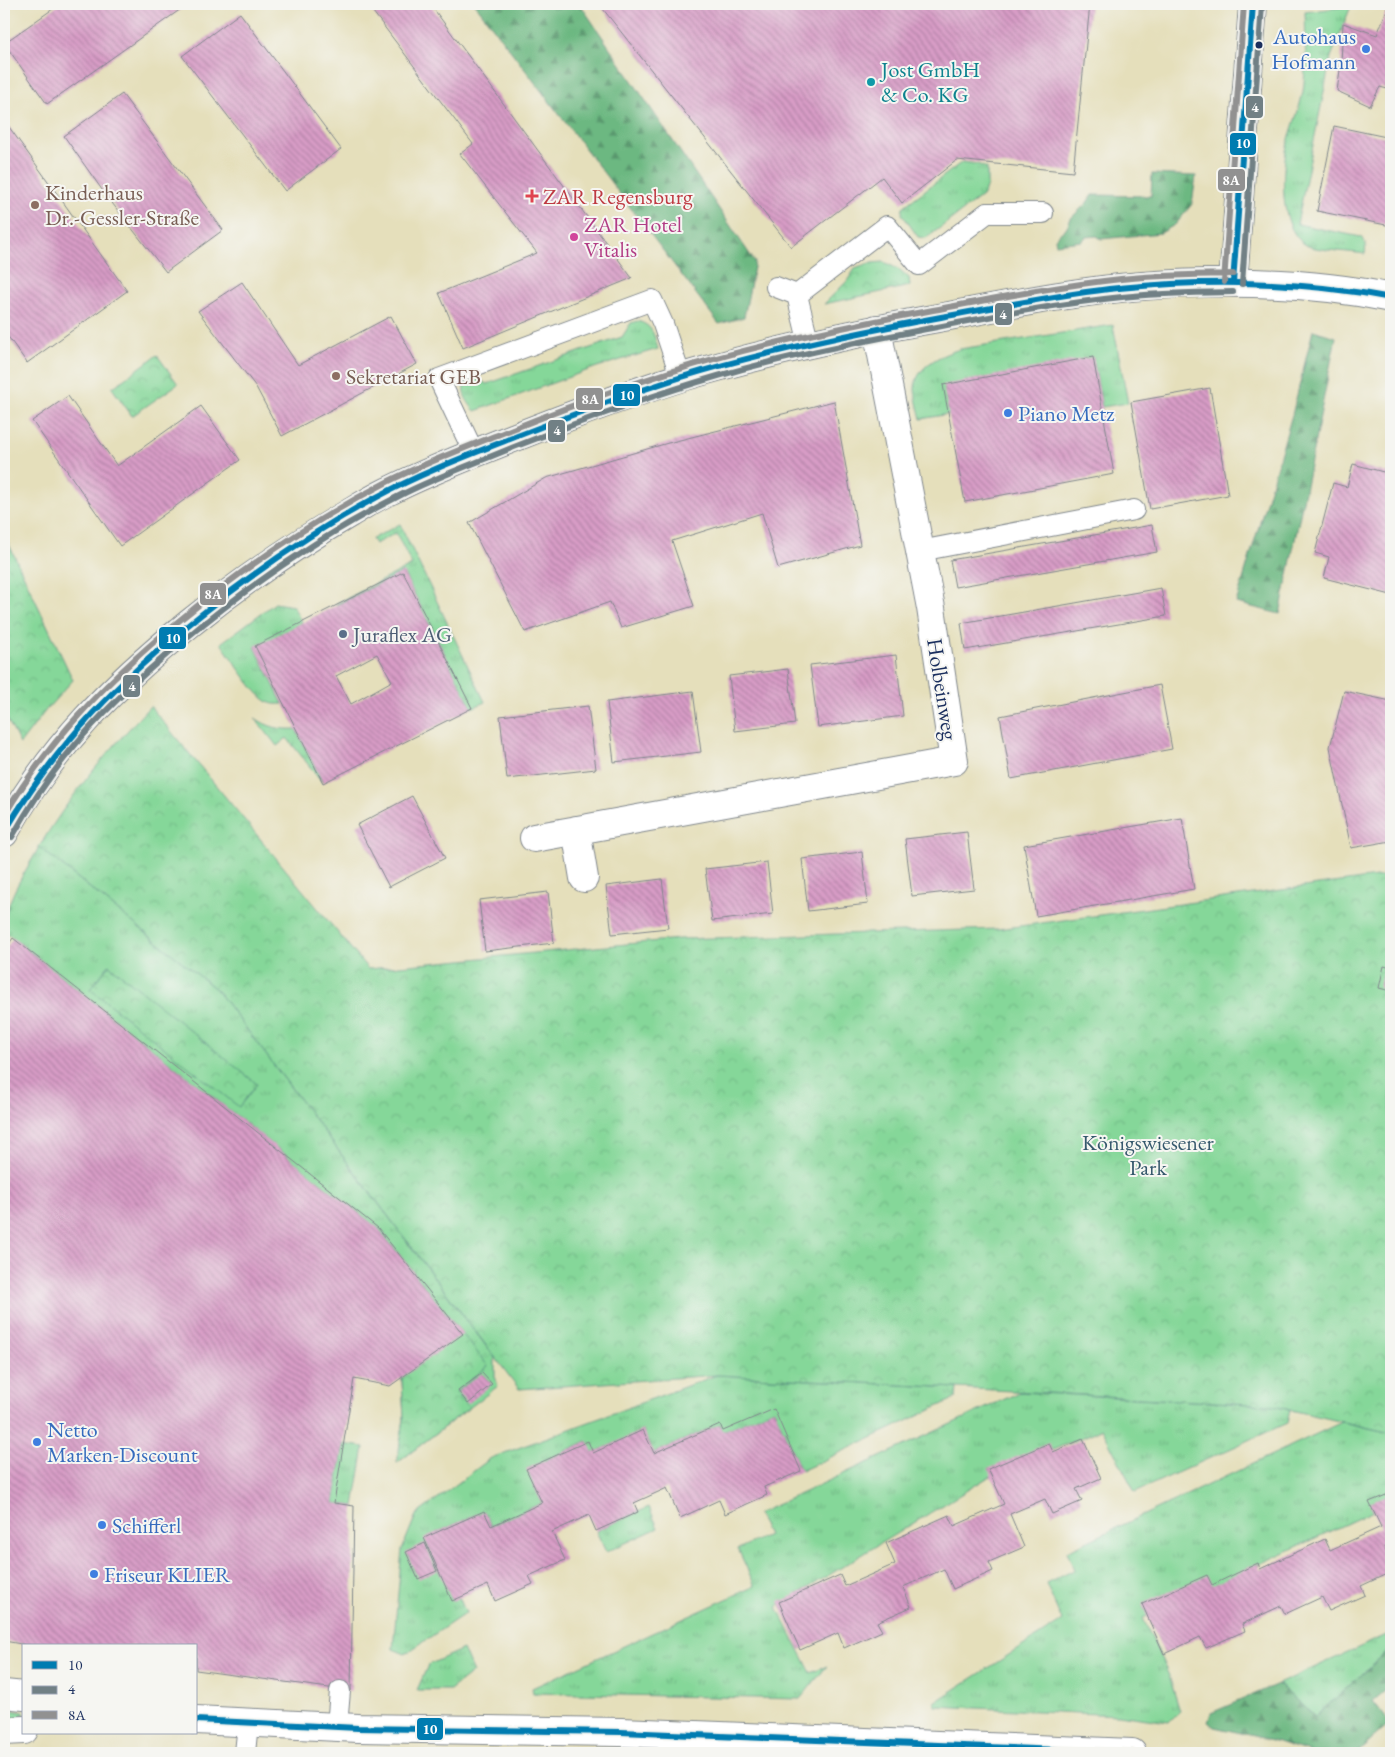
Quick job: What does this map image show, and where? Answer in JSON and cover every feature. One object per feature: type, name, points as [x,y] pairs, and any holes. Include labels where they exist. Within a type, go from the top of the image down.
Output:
[{"type":"street","points":[[1232,283],[1253,4]]},
{"type":"street","points":[[4,833],[19,805],[56,753],[97,705],[158,649],[224,596],[317,532],[388,491],[474,453],[570,416],[681,378],[809,344],[877,329],[1040,300],[1141,286],[1232,283],[1309,285],[1391,298]]},
{"type":"street","name":"Holbeinweg","points":[[534,838],[954,761],[931,608],[877,329]]},
{"type":"street","points":[[576,830],[584,878]]},
{"type":"street","points":[[4,1694],[22,1696]]},
{"type":"street","points":[[198,1720],[337,1726],[621,1732],[1132,1753]]},
{"type":"street","points":[[4,1731],[22,1730]]},
{"type":"lane","points":[[797,295],[887,226],[919,265],[987,213],[1042,213]]},
{"type":"lane","points":[[776,287],[797,295]]},
{"type":"lane","points":[[797,295],[809,344]]},
{"type":"lane","points":[[474,453],[439,379],[652,300],[664,324],[681,378]]},
{"type":"lane","points":[[920,551],[1134,510]]},
{"type":"lane","points":[[337,1726],[340,1691]]},
{"type":"lane","points":[[245,1753],[248,1723]]},
{"type":"green space","points":[[475,4],[580,4],[755,262],[744,317],[719,324]]},
{"type":"green space","points":[[1351,6],[1331,57],[1297,224],[1361,237],[1366,245],[1365,254],[1308,246],[1299,239],[1287,217],[1284,189],[1286,151],[1303,92],[1305,73],[1305,12]]},
{"type":"green space","points":[[962,162],[977,164],[987,168],[987,186],[982,196],[926,238],[918,237],[902,214],[903,207]]},
{"type":"green space","points":[[1152,174],[1196,176],[1192,204],[1176,224],[1161,233],[1101,239],[1097,236],[1086,237],[1082,241],[1056,244],[1055,238],[1066,228],[1072,217],[1086,204],[1092,195],[1151,196]]},
{"type":"green space","points":[[884,262],[900,270],[909,278],[910,286],[824,304],[847,281],[855,269],[871,263]]},
{"type":"green space","points":[[637,321],[650,328],[658,349],[597,367],[475,411],[464,394],[464,386],[467,380],[472,377],[487,384],[622,337],[631,323]]},
{"type":"green space","points":[[1113,325],[1128,403],[1102,407],[1093,358],[949,414],[921,419],[916,400],[916,380],[931,362],[938,358],[960,349]]},
{"type":"green space","points":[[1313,330],[1336,337],[1280,614],[1236,603],[1292,415]]},
{"type":"green space","points":[[157,355],[178,384],[132,416],[112,388]]},
{"type":"green space","points":[[400,524],[485,702],[472,708],[403,572],[336,604],[412,565],[396,533],[375,544],[372,539]]},
{"type":"green space","points":[[4,534],[73,680],[46,710],[20,744],[4,713]]},
{"type":"green space","points":[[275,603],[293,606],[302,623],[255,647],[283,704],[272,704],[262,698],[221,643]]},
{"type":"green space","name":"Königswiesener Park","points":[[150,706],[368,969],[679,939],[998,929],[1391,875],[1391,1433],[1269,1405],[717,1375],[519,1389],[217,990],[39,847],[64,809],[91,774]]},
{"type":"green space","points":[[255,718],[274,727],[296,729],[323,783],[287,738],[277,746]]},
{"type":"green space","points":[[39,847],[217,990],[495,1358],[495,1376],[498,1386],[397,1463],[404,1419],[401,1360],[454,1323],[378,1228],[4,931],[11,898]]},
{"type":"green space","points":[[109,965],[257,1084],[239,1107],[90,989]]},
{"type":"green space","points":[[378,1228],[488,1366],[456,1392],[469,1408],[397,1463],[404,1419],[401,1360],[368,1264]]},
{"type":"green space","points":[[717,1375],[957,1388],[956,1398],[801,1471],[774,1409],[723,1431],[720,1424],[654,1453],[643,1431],[593,1453],[587,1441],[527,1469],[542,1503],[491,1526],[484,1511],[425,1538],[452,1600],[459,1597],[466,1613],[405,1654],[393,1649],[402,1549],[416,1515],[491,1458]]},
{"type":"green space","points":[[1020,1392],[1269,1405],[1290,1410],[1287,1423],[1135,1492],[1102,1429],[987,1478],[777,1607],[811,1673],[827,1666],[800,1699],[533,1693],[532,1688],[755,1586],[738,1549],[768,1535],[757,1514]]},
{"type":"green space","points":[[1342,1422],[1391,1433],[1391,1503],[1143,1618],[1169,1676],[1180,1711],[1169,1722],[1118,1715],[935,1706],[935,1702],[1062,1621],[1046,1584],[1074,1570],[1067,1551]]},
{"type":"green space","points":[[344,1444],[364,1447],[354,1506],[334,1503]]},
{"type":"green space","points":[[649,1507],[658,1528],[606,1552],[596,1531]]},
{"type":"green space","points":[[1391,1633],[1391,1648],[1315,1717],[1278,1684]]},
{"type":"green space","points":[[1391,1648],[1391,1686],[1373,1701],[1390,1723],[1356,1753],[1312,1753],[1272,1740],[1214,1727],[1208,1722],[1211,1713],[1278,1684],[1315,1717]]},
{"type":"green space","points":[[463,1649],[473,1672],[450,1690],[417,1690],[428,1665]]},
{"type":"green space","points":[[4,1709],[22,1712],[22,1720],[4,1721]]},
{"type":"building","points":[[60,4],[188,4],[47,104],[4,43]]},
{"type":"building","name":"ZAR Regensburg","points":[[367,4],[430,4],[632,278],[463,348],[439,293],[537,253],[460,154],[473,144]]},
{"type":"building","name":"Jost GmbH & Co. KG","points":[[599,4],[1090,4],[1073,172],[957,160],[902,203],[882,177],[791,247]]},
{"type":"building","name":"Autohaus Hofmann","points":[[1389,4],[1391,4],[1391,90],[1380,87],[1370,106],[1337,91],[1341,63],[1343,23],[1377,35]]},
{"type":"building","points":[[240,13],[341,149],[285,191],[182,56]]},
{"type":"building","points":[[122,94],[223,230],[166,272],[105,194],[64,136]]},
{"type":"building","name":"Kinderhaus Dr.-Gessler-Straße","points":[[4,120],[127,291],[27,363],[4,331]]},
{"type":"building","points":[[1334,126],[1391,138],[1391,226],[1317,211]]},
{"type":"building","name":"Sekretariat GEB","points":[[242,282],[298,365],[391,316],[417,364],[282,436],[256,387],[198,311]]},
{"type":"building","points":[[1093,357],[1114,474],[965,502],[943,385]]},
{"type":"building","points":[[1210,388],[1228,495],[1150,509],[1131,402]]},
{"type":"building","points":[[68,396],[117,466],[201,406],[240,460],[120,546],[32,421]]},
{"type":"building","points":[[834,401],[860,545],[778,568],[762,513],[672,541],[694,606],[621,628],[610,602],[525,632],[469,523],[546,478],[668,443]]},
{"type":"building","points":[[1353,464],[1391,474],[1391,595],[1324,578],[1329,557],[1315,553],[1333,483],[1347,487]]},
{"type":"building","points":[[1152,525],[1157,552],[955,587],[950,560]]},
{"type":"building","points":[[403,572],[472,708],[323,783],[255,646]],"holes":[[[377,654],[392,681],[351,704],[336,676]]]},
{"type":"building","points":[[1161,588],[1166,616],[965,650],[961,623]]},
{"type":"building","points":[[896,655],[903,716],[818,727],[810,665]]},
{"type":"building","points":[[788,669],[795,724],[735,731],[729,676]]},
{"type":"building","points":[[1160,685],[1172,749],[1011,779],[1000,716]]},
{"type":"building","points":[[693,691],[701,752],[614,762],[607,702]]},
{"type":"building","points":[[1344,691],[1391,701],[1391,733],[1388,750],[1391,774],[1391,841],[1351,848],[1330,747]]},
{"type":"building","points":[[588,706],[596,769],[507,779],[500,716]]},
{"type":"building","points":[[412,796],[445,858],[389,887],[357,825]]},
{"type":"building","points":[[1182,818],[1194,889],[1036,916],[1024,845]]},
{"type":"building","points":[[967,832],[974,889],[912,896],[905,839]]},
{"type":"building","points":[[862,852],[868,904],[808,911],[802,859]]},
{"type":"building","points":[[767,862],[773,914],[712,921],[705,869]]},
{"type":"building","points":[[662,879],[668,928],[612,934],[606,886]]},
{"type":"building","points":[[548,892],[554,943],[485,951],[479,900]]},
{"type":"building","points":[[13,938],[378,1228],[463,1334],[390,1386],[354,1379],[334,1503],[354,1506],[351,1691],[198,1670],[198,1644],[22,1644],[4,1641],[4,951]]},
{"type":"building","points":[[1384,966],[1391,968],[1391,991],[1379,988]]},
{"type":"building","points":[[482,1373],[492,1384],[468,1404],[458,1391]]},
{"type":"building","points":[[774,1409],[801,1471],[764,1487],[767,1495],[725,1514],[719,1500],[680,1518],[667,1488],[634,1503],[638,1512],[596,1531],[589,1515],[552,1532],[565,1560],[529,1576],[533,1584],[495,1601],[488,1585],[452,1601],[424,1538],[484,1511],[491,1526],[542,1503],[526,1469],[588,1441],[593,1453],[643,1430],[654,1453],[720,1424],[723,1431]]},
{"type":"building","points":[[1083,1439],[1101,1478],[1076,1489],[1082,1501],[1052,1514],[1045,1499],[1010,1514],[1024,1547],[989,1562],[993,1571],[953,1589],[944,1569],[903,1587],[911,1607],[877,1622],[882,1631],[844,1648],[838,1633],[800,1650],[779,1602],[840,1575],[845,1586],[895,1564],[886,1543],[949,1515],[954,1526],[1004,1504],[988,1469],[1049,1443],[1053,1452]]},
{"type":"building","points":[[1391,1493],[1391,1544],[1384,1547],[1391,1563],[1391,1572],[1361,1586],[1365,1595],[1329,1611],[1322,1597],[1285,1614],[1281,1606],[1242,1624],[1245,1631],[1206,1648],[1200,1637],[1164,1654],[1142,1604],[1207,1575],[1212,1585],[1258,1563],[1260,1569],[1325,1539],[1330,1550],[1381,1527],[1369,1502]]},
{"type":"building","points":[[425,1543],[437,1571],[418,1579],[406,1552]]},
{"type":"transit line","name":"8A","points":[[1224,282],[1244,4]]},
{"type":"transit line","name":"10","points":[[1233,283],[1253,4]]},
{"type":"transit line","name":"4","points":[[1242,284],[1262,5]]},
{"type":"transit line","name":"8A","points":[[4,816],[40,762],[60,737],[103,690],[150,645],[226,584],[305,529],[361,496],[418,467],[558,411],[637,383],[717,358],[795,338],[901,316],[1072,285],[1177,275],[1233,274]]},
{"type":"transit line","name":"10","points":[[4,833],[24,800],[46,770],[92,714],[117,688],[172,638],[222,598],[309,537],[377,497],[430,471],[540,427],[682,377],[778,351],[908,323],[1074,294],[1153,285],[1255,283],[1323,288],[1391,298]]},
{"type":"transit line","name":"4","points":[[12,837],[46,782],[83,736],[125,692],[170,652],[235,599],[315,544],[370,511],[456,470],[641,400],[742,369],[792,357],[942,326],[1070,303],[1178,293],[1233,292]]},
{"type":"transit line","name":"10","points":[[198,1720],[358,1728],[621,1732],[1132,1753]]},
{"type":"place","name":"Autohaus Hofmann","points":[[1366,49]]},
{"type":"place","name":"Jost GmbH & Co. KG","points":[[871,82]]},
{"type":"place","name":"ZAR Regensburg","points":[[532,196]]},
{"type":"place","name":"Kinderhaus Dr.-Gessler-Straße","points":[[35,205]]},
{"type":"place","name":"ZAR Hotel Vitalis","points":[[574,237]]},
{"type":"place","name":"Sekretariat GEB","points":[[336,376]]},
{"type":"place","name":"Piano Metz","points":[[1008,413]]},
{"type":"place","name":"Juraflex AG","points":[[343,634]]},
{"type":"place","name":"Netto Marken-Discount","points":[[37,1442]]},
{"type":"place","name":"Schifferl","points":[[102,1525]]},
{"type":"place","name":"Friseur KLIER","points":[[94,1574]]}]
